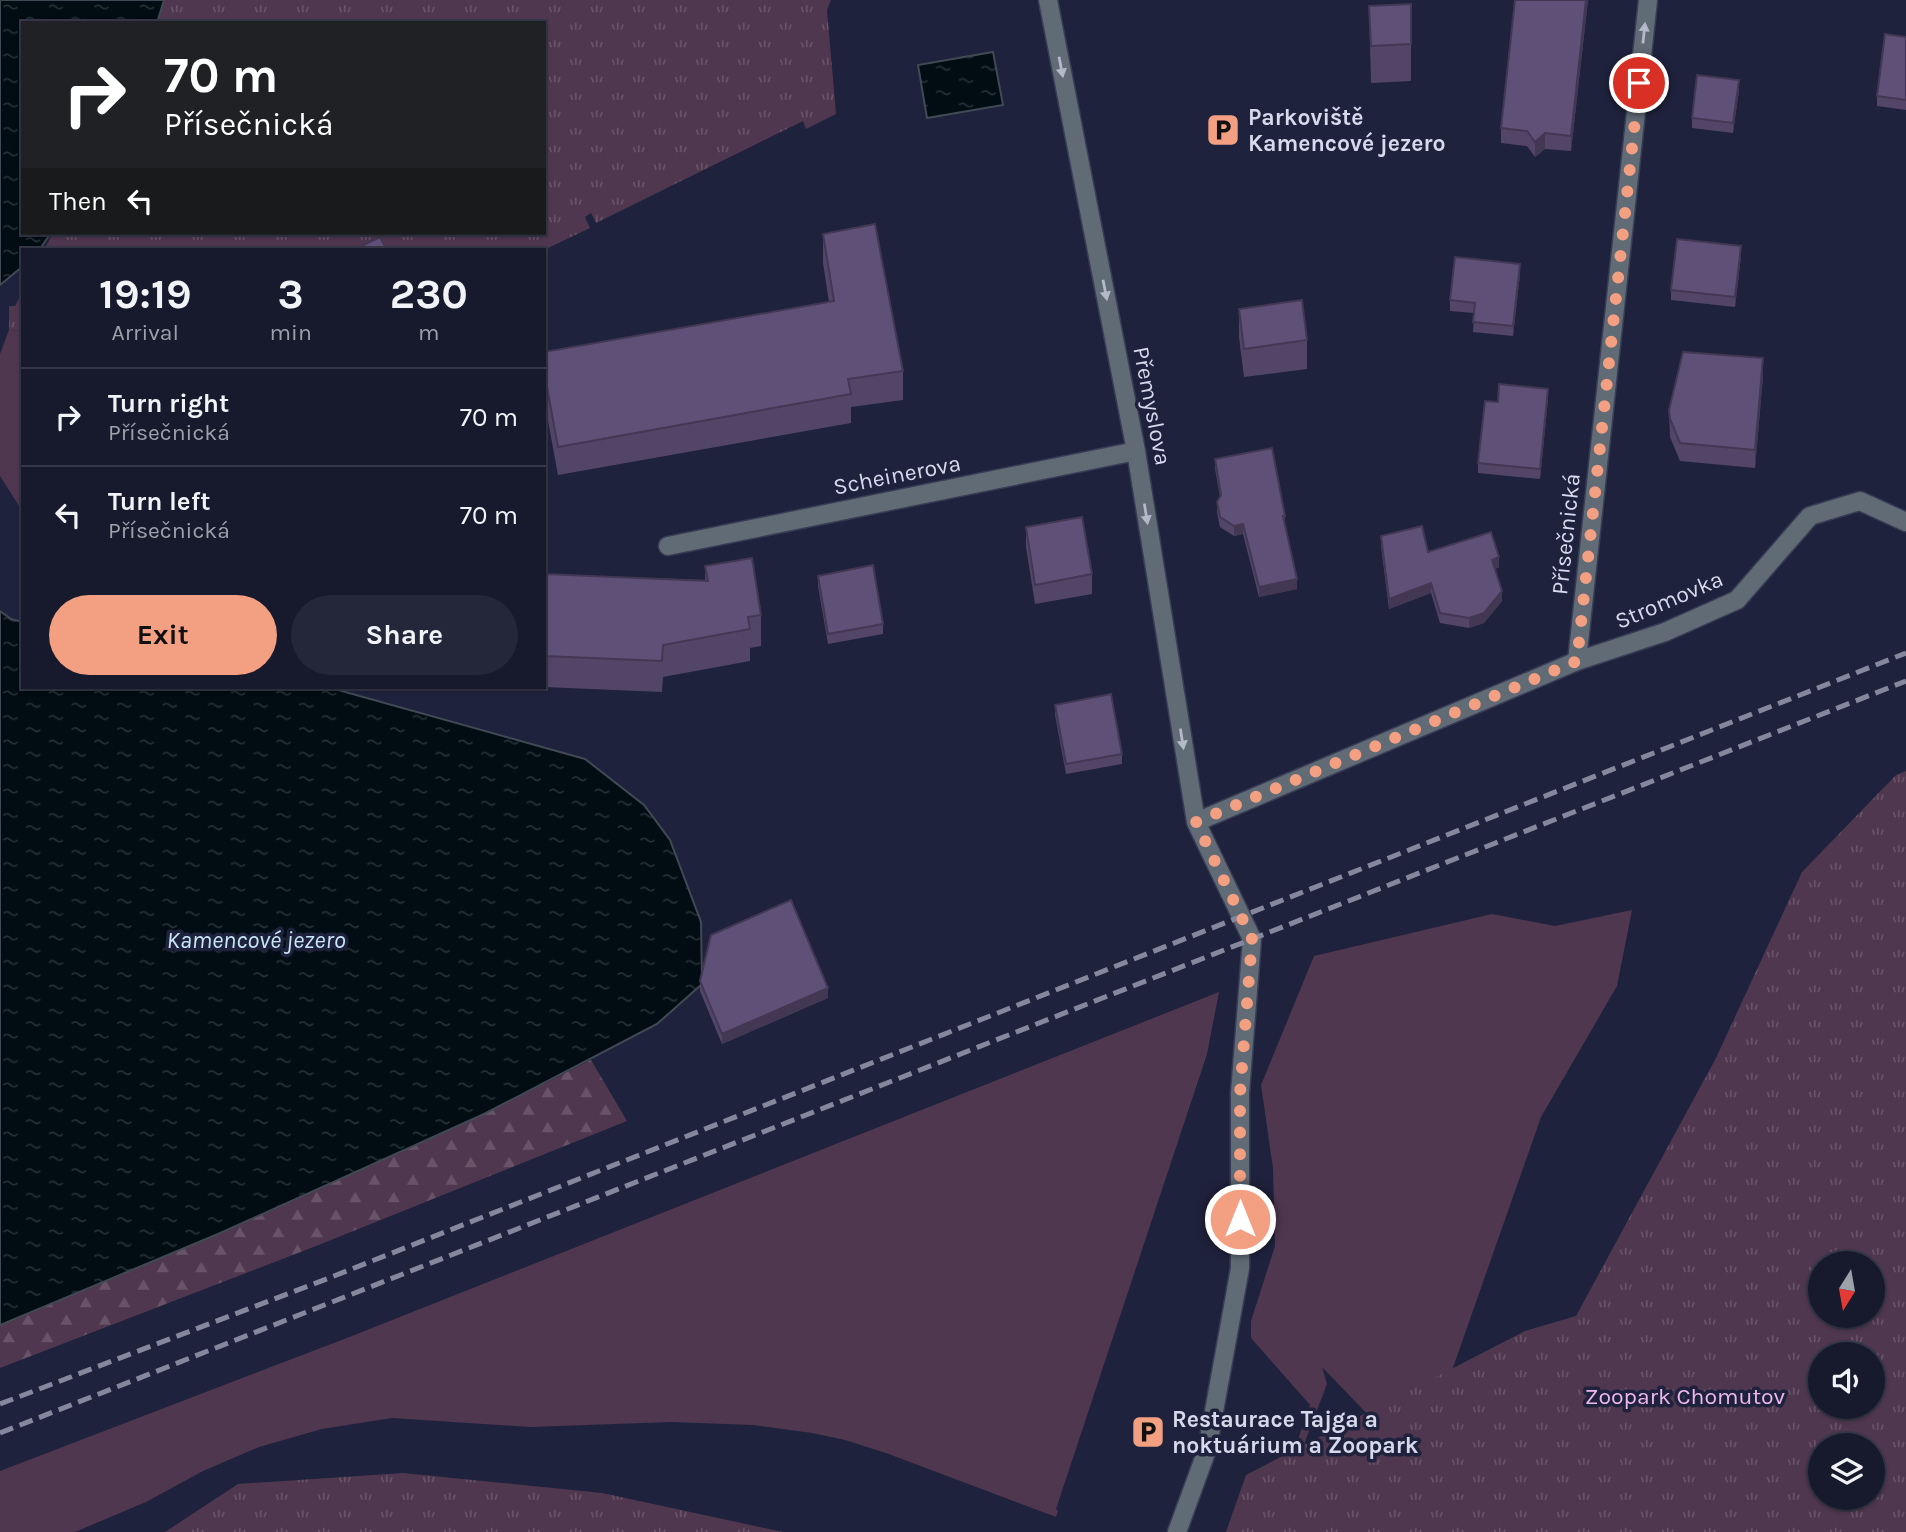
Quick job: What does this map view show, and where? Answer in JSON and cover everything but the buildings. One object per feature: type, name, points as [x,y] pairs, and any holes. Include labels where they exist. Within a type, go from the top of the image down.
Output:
[{"type":"street","name":"Přemyslova","points":[[1048,0],[1136,451],[1196,822],[1252,939],[1240,1093],[1240,1268],[1207,1450],[1177,1532]]},
{"type":"street","name":"Přísečnická","points":[[1577,661],[1648,0]]},
{"type":"street","name":"Scheinerova","points":[[668,546],[1136,451]]},
{"type":"street","name":"Stromovka","points":[[1577,661],[1665,632],[1737,600],[1810,516],[1860,500],[1906,522]]},
{"type":"street","points":[[1196,822],[1577,661]]},
{"type":"green space","points":[[154,0],[831,0],[827,10],[836,114],[806,129],[803,121],[596,223],[591,213],[585,217],[590,228],[546,249],[45,248],[52,235],[546,235],[546,21],[145,21]]},
{"type":"green space","points":[[21,295],[21,331],[9,330],[9,306],[15,306]]},
{"type":"green space","points":[[9,330],[21,331],[21,509],[0,476],[0,354]]},
{"type":"green space","name":"Zoopark Chomutov","points":[[1906,771],[1906,1532],[1226,1532],[1246,1475],[1525,1331],[1576,1316],[1716,1058],[1802,872],[1896,775]]},
{"type":"green space","points":[[1632,910],[1617,986],[1541,1117],[1436,1416],[1398,1446],[1322,1367],[1327,1384],[1298,1460],[1276,1502],[1310,1405],[1251,1338],[1251,1321],[1275,1246],[1273,1168],[1261,1085],[1314,956],[1492,914],[1555,926]]},
{"type":"green space","points":[[1219,992],[1207,1054],[1056,1509],[1056,1517],[886,1453],[812,1433],[753,1425],[671,1422],[530,1427],[392,1418],[322,1429],[259,1447],[203,1471],[146,1502],[75,1532],[0,1532],[0,1471],[352,1336]]},
{"type":"green space","points":[[591,1060],[627,1121],[316,1246],[0,1368],[0,1325],[218,1234],[484,1114]]},
{"type":"green space","points":[[403,1473],[602,1493],[783,1532],[165,1532],[238,1484]]},
{"type":"water","points":[[0,0],[164,0],[158,21],[21,21],[21,235],[50,235],[40,248],[21,248],[21,268],[0,285]]},
{"type":"water","points":[[993,52],[1003,105],[927,118],[918,65]]},
{"type":"water","name":"Kamencové jezero","points":[[0,611],[11,619],[21,622],[21,689],[335,689],[585,759],[644,805],[670,840],[701,922],[702,984],[657,1024],[484,1114],[218,1234],[0,1325]]},
{"type":"railway","points":[[0,1404],[329,1278],[1906,653]]},
{"type":"railway","points":[[0,1433],[1906,681]]},
{"type":"place","name":"Parkoviště Kamencové jezero","points":[[1223,130]]},
{"type":"place","name":"Restaurace Tajga a noktuárium a Zoopark","points":[[1148,1432]]},
{"type":"route","points":[[1240,1219],[1240,1093],[1252,939],[1196,822],[1577,661],[1639,83]]}]
